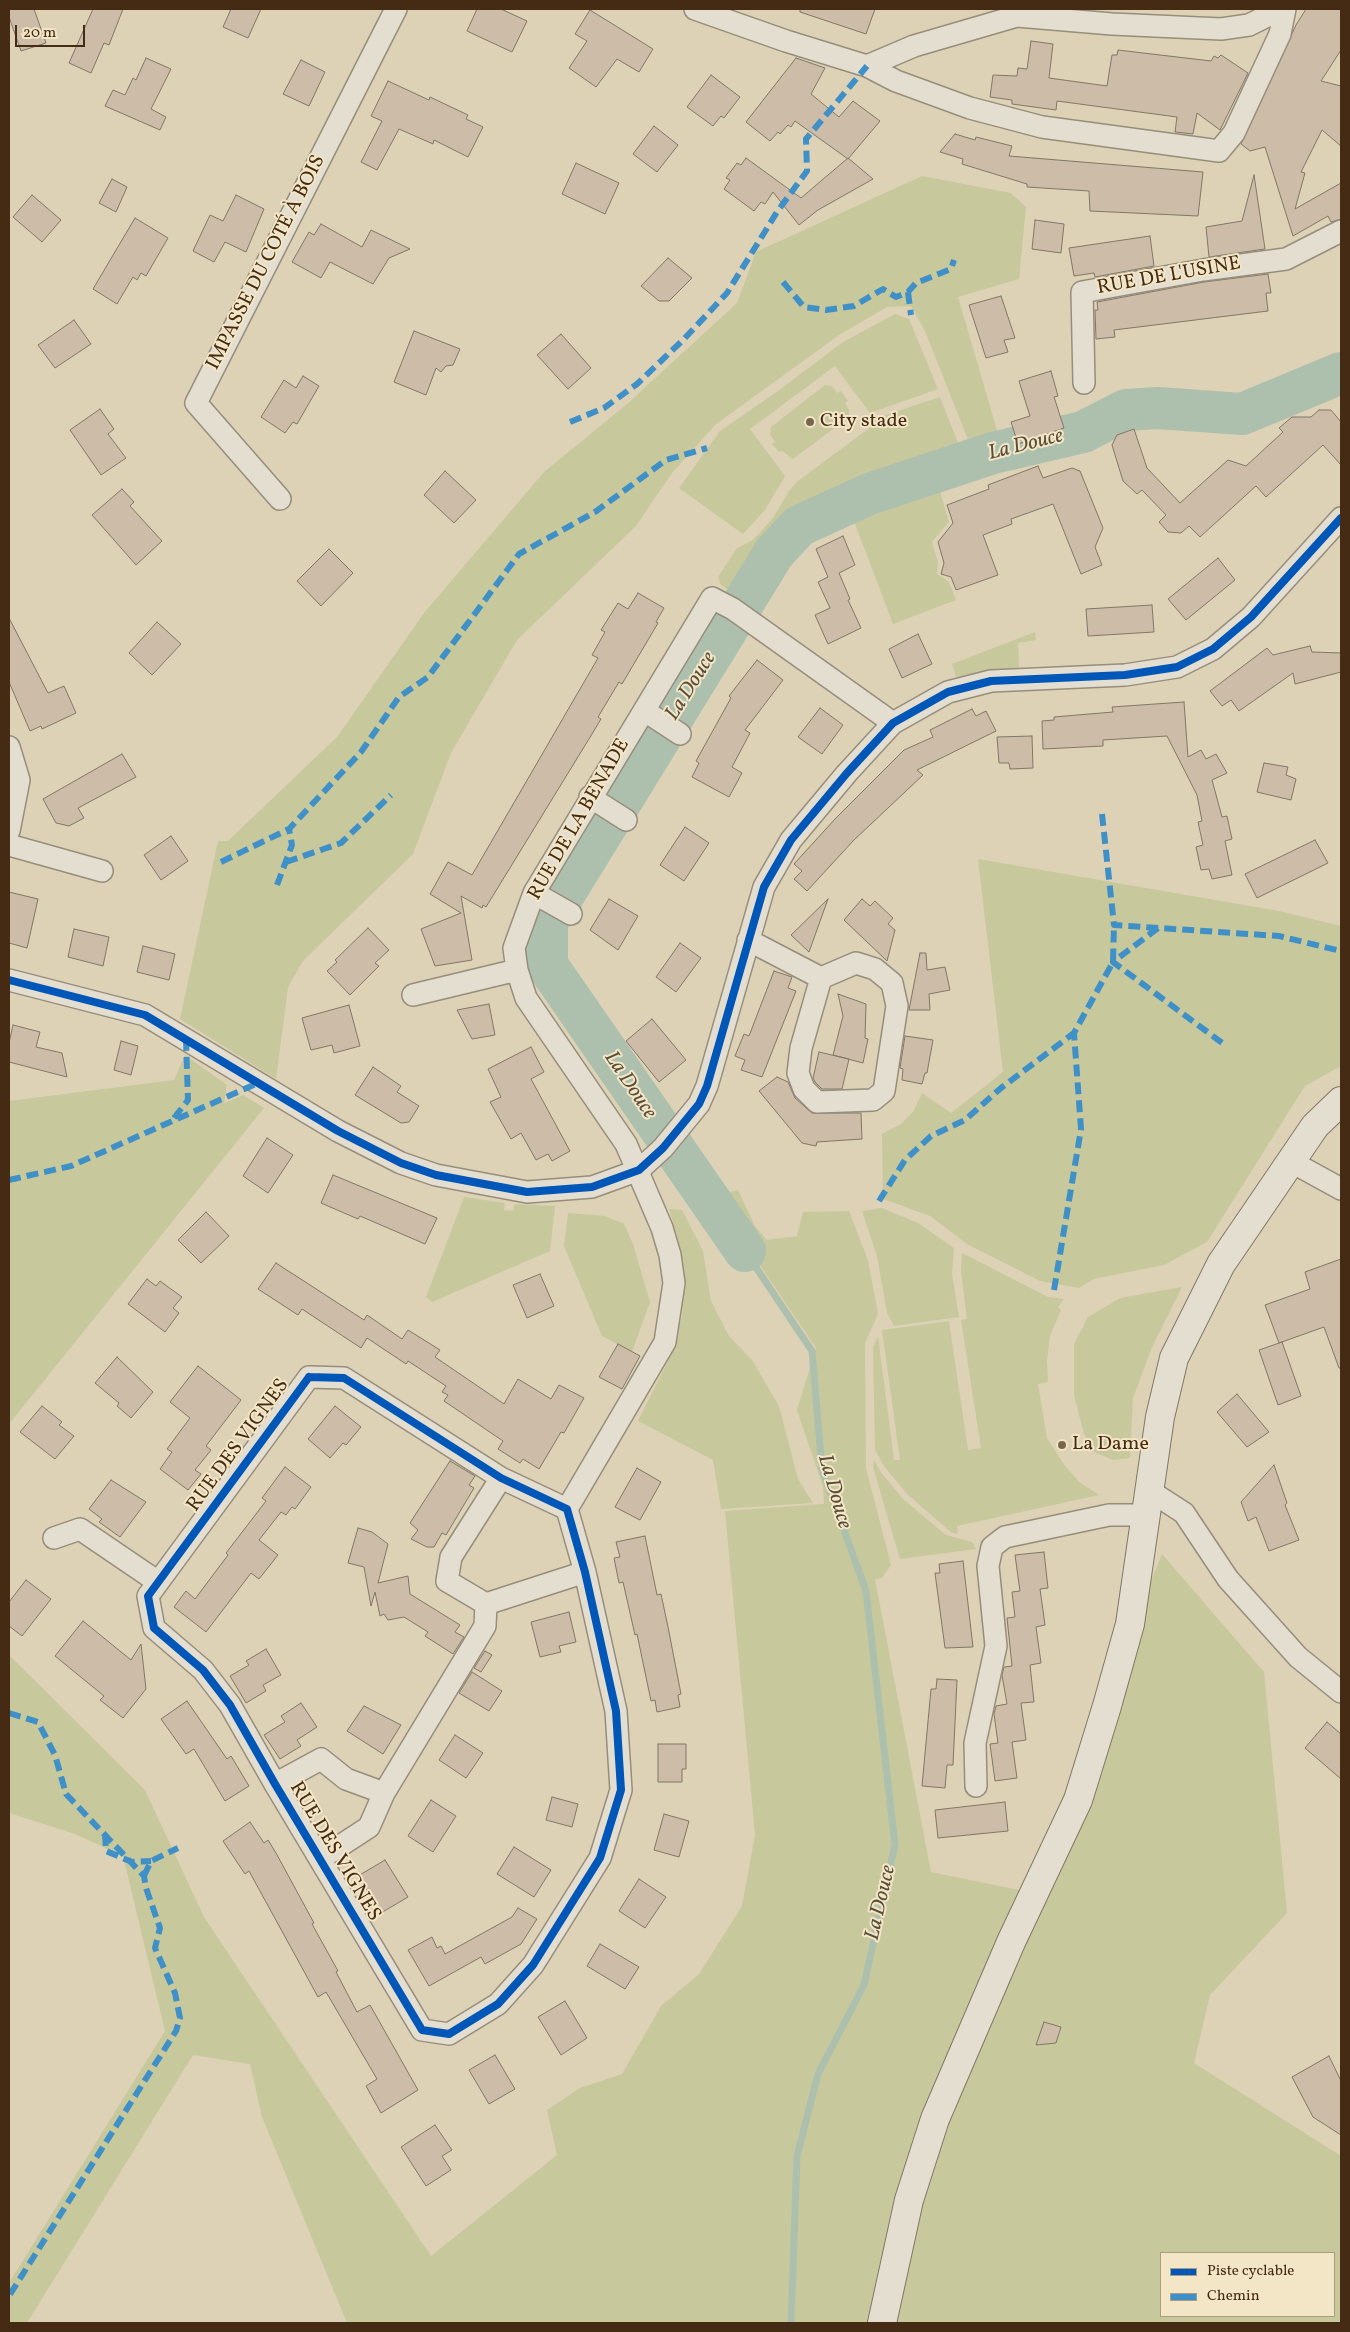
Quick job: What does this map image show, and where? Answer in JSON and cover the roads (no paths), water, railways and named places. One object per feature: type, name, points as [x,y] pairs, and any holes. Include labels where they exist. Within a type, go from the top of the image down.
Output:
[{"type":"street","name":"IMPASSE DU COTÉ À BOIS","points":[[280,499],[196,403],[396,9]]},
{"type":"street","points":[[695,9],[786,41],[867,66],[896,80],[970,108],[1042,127],[1219,151],[1234,132],[1276,43],[1280,34],[1283,9]]},
{"type":"street","points":[[867,66],[914,46],[1017,16],[1112,24],[1221,29],[1250,24],[1283,9]]},
{"type":"street","name":"RUE DE L'USINE","points":[[1084,383],[1082,292],[1203,270],[1286,259],[1341,231]]},
{"type":"street","points":[[9,980],[145,1015],[338,1131],[401,1163],[436,1175],[527,1192],[592,1187],[639,1170],[669,1141],[699,1104],[707,1086],[764,887],[791,840],[847,773],[893,723],[948,692],[991,681],[1125,675],[1177,667],[1213,649],[1251,617],[1341,518]]},
{"type":"street","name":"RUE DE LA BENADE","points":[[639,1170],[626,1144],[526,998],[517,970],[514,948],[540,897],[597,802],[644,711],[712,598],[740,614],[893,723]]},
{"type":"street","points":[[644,711],[672,729]]},
{"type":"street","points":[[9,747],[19,780],[9,831]]},
{"type":"street","points":[[597,802],[626,820]]},
{"type":"street","points":[[9,845],[102,871]]},
{"type":"street","points":[[540,897],[571,914]]},
{"type":"street","points":[[748,940],[821,978]]},
{"type":"street","points":[[856,963],[875,969],[892,984],[897,1006],[884,1091],[874,1100],[817,1102],[804,1089],[798,1073],[801,1048],[821,978],[856,963]]},
{"type":"street","points":[[412,995],[517,970]]},
{"type":"street","points":[[882,2323],[909,2200],[935,2119],[1011,1942],[1078,1800],[1130,1624],[1160,1417],[1174,1358],[1221,1264],[1314,1126],[1341,1101]]},
{"type":"street","points":[[1290,1161],[1341,1189]]},
{"type":"street","points":[[567,1509],[665,1342],[674,1283],[670,1255],[639,1170]]},
{"type":"street","name":"RUE DES VIGNES","points":[[309,1377],[344,1378],[501,1478],[567,1509],[585,1572],[616,1711],[621,1790],[600,1858],[533,1965],[498,2004],[449,2034],[422,2030],[274,1784],[230,1705],[203,1670],[154,1628],[148,1596],[309,1377]]},
{"type":"street","points":[[501,1478],[450,1557],[447,1581],[486,1604],[585,1572]]},
{"type":"street","points":[[976,1786],[975,1743],[996,1646],[988,1566],[992,1547],[1005,1537],[1109,1515],[1148,1503],[1184,1513],[1228,1580],[1298,1657],[1341,1692]]},
{"type":"street","points":[[54,1538],[80,1529],[158,1582]]},
{"type":"street","points":[[320,1859],[370,1827],[384,1793],[485,1626],[486,1604]]},
{"type":"street","points":[[274,1784],[321,1759],[346,1780],[384,1793]]},
{"type":"waterway","name":"La Douce","points":[[745,1251],[547,965],[547,922],[774,553],[799,526],[869,494],[993,453],[1083,432],[1126,410],[1158,408],[1242,414],[1341,373]]},
{"type":"waterway","name":"La Douce","points":[[745,1251],[812,1351],[822,1469],[866,1591],[895,1845],[864,1985],[818,2074],[797,2156],[791,2323]]},
{"type":"place","name":"City stade","points":[[810,422]]},
{"type":"place","name":"La Dame","points":[[1062,1445]]}]
